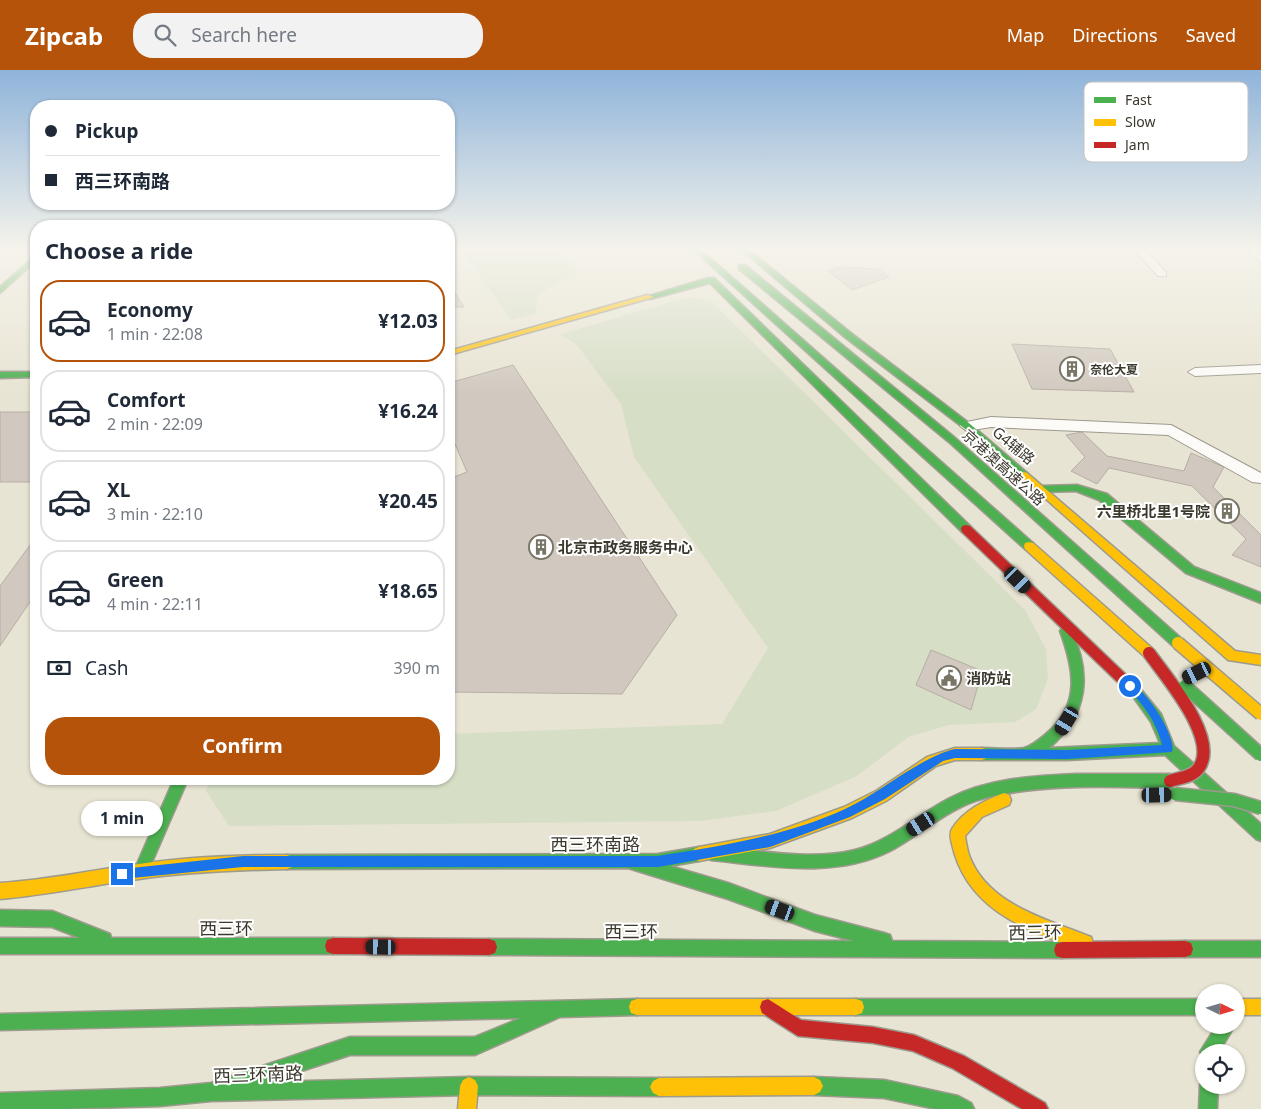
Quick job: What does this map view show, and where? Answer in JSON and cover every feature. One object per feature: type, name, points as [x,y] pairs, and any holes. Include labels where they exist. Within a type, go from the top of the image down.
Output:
[{"type":"main road","points":[[455,351],[645,298]]},
{"type":"main road","points":[[730,298],[1060,621],[1153,695],[1168,749],[1261,834]]},
{"type":"main road","points":[[740,298],[776,321]]},
{"type":"main road","points":[[751,298],[1015,532],[1261,755]]},
{"type":"main road","name":"京港澳高速公路","points":[[781,298],[952,440],[1261,714]]},
{"type":"main road","name":"G4辅路","points":[[804,298],[849,336],[913,382],[1042,489],[1224,660]]},
{"type":"main road","points":[[0,375],[30,375]]},
{"type":"main road","points":[[913,382],[952,440]]},
{"type":"main road","points":[[1042,489],[1078,488],[1103,497],[1190,570],[1261,598]]},
{"type":"main road","points":[[1027,754],[1043,746],[1061,730],[1073,711],[1080,692],[1081,675],[1077,657],[1060,621]]},
{"type":"main road","points":[[1178,642],[1241,680]]},
{"type":"main road","points":[[711,853],[791,861],[846,858],[869,853],[921,824],[938,810],[983,791],[1031,782],[1170,781],[1187,779],[1198,768],[1206,754],[1203,735],[1194,717],[1149,653]]},
{"type":"main road","points":[[1153,695],[1224,660],[1261,660]]},
{"type":"main road","name":"西三环南路","points":[[0,891],[29,890],[141,871],[243,862],[658,862],[770,841],[846,814],[881,796],[940,757],[955,754],[1067,754],[1168,749]]},
{"type":"main road","points":[[141,871],[177,785]]},
{"type":"main road","points":[[1171,795],[1234,800],[1261,808]]},
{"type":"main road","points":[[1026,796],[995,802],[966,820],[957,834],[961,859],[983,892],[1029,923],[1102,949]]},
{"type":"main road","points":[[630,862],[728,891],[816,923],[922,952]]},
{"type":"main road","points":[[0,918],[52,919],[117,946]]},
{"type":"main road","name":"西三环","points":[[0,946],[922,952],[1261,949]]},
{"type":"main road","points":[[211,1092],[350,1046],[475,1046],[569,1006]]},
{"type":"main road","points":[[0,1022],[569,1006],[1195,1007]]},
{"type":"main road","points":[[768,1007],[798,1028],[873,1035],[914,1043],[958,1062],[1039,1109]]},
{"type":"main road","points":[[1245,1008],[1261,1007]]},
{"type":"main road","points":[[468,1109],[469,1086]]},
{"type":"main road","name":"西三环南路","points":[[0,1102],[160,1097],[211,1092],[469,1086],[724,1088],[830,1086],[884,1089],[965,1109]]},
{"type":"main road","points":[[1208,1109],[1209,1094]]},
{"type":"street","points":[[1195,372],[1261,369]]},
{"type":"street","points":[[967,426],[991,422],[1171,430],[1257,478],[1261,478]]},
{"type":"green space","points":[[496,298],[537,298],[536,314],[511,320]]},
{"type":"green space","points":[[683,298],[711,301],[1025,610],[1046,649],[1048,679],[1036,709],[1015,722],[949,725],[908,737],[857,776],[776,811],[700,821],[229,826],[206,791],[208,785],[455,785],[455,734],[722,724],[768,648],[634,457],[621,404],[577,345],[561,334]]},
{"type":"building","points":[[455,298],[459,298],[464,307],[455,307]]},
{"type":"building","name":"奈伦大夏","points":[[1012,344],[1110,349],[1134,392],[1032,389]]},
{"type":"building","name":"北京市政务服务中心","points":[[513,365],[677,615],[622,694],[455,692],[455,477],[467,472],[455,444],[455,381]]},
{"type":"building","points":[[0,412],[30,412],[30,482],[0,482]]},
{"type":"building","name":"六里桥北里1号院","points":[[1082,432],[1107,456],[1184,471],[1191,453],[1224,467],[1213,487],[1261,535],[1261,567],[1232,555],[1246,539],[1192,486],[1109,468],[1097,484],[1071,471],[1085,457],[1066,435]]},
{"type":"building","points":[[30,545],[30,602],[0,646],[0,586]]},
{"type":"building","name":"消防站","points":[[931,650],[982,671],[971,710],[916,685]]},
{"type":"traffic: fast","points":[[730,298],[966,529]]},
{"type":"traffic: fast","points":[[751,298],[1029,546]]},
{"type":"traffic: fast","points":[[780,298],[952,440],[1178,643]]},
{"type":"traffic: fast","points":[[804,298],[849,336],[967,426],[1024,475]]},
{"type":"traffic: fast","points":[[0,375],[30,375]]},
{"type":"traffic: fast","points":[[1042,489],[1077,488],[1103,497],[1190,570],[1261,598]]},
{"type":"traffic: fast","points":[[1027,754],[1045,743],[1059,731],[1069,717],[1075,702],[1078,686],[1077,669],[1066,631]]},
{"type":"traffic: fast","points":[[1185,686],[1261,755]]},
{"type":"traffic: fast","points":[[1135,691],[1156,718],[1168,749],[1261,834]]},
{"type":"traffic: fast","points":[[982,754],[1067,754],[1168,749]]},
{"type":"traffic: fast","points":[[711,853],[813,861],[852,858],[884,846],[954,803],[985,791],[1054,782],[1100,780],[1170,781]]},
{"type":"traffic: fast","points":[[141,871],[178,785]]},
{"type":"traffic: fast","points":[[1175,794],[1234,800],[1261,808]]},
{"type":"traffic: fast","points":[[287,862],[658,861],[699,854]]},
{"type":"traffic: fast","points":[[630,862],[728,891],[815,923],[884,941]]},
{"type":"traffic: fast","points":[[0,918],[52,919],[104,940]]},
{"type":"traffic: fast","points":[[0,946],[333,946]]},
{"type":"traffic: fast","points":[[489,947],[1062,950]]},
{"type":"traffic: fast","points":[[1185,949],[1261,949]]},
{"type":"traffic: fast","points":[[0,1022],[637,1007]]},
{"type":"traffic: fast","points":[[856,1007],[1195,1007]]},
{"type":"traffic: fast","points":[[211,1092],[350,1046],[475,1046],[553,1013]]},
{"type":"traffic: fast","points":[[1214,1044],[1221,1034]]},
{"type":"traffic: fast","points":[[0,1102],[160,1097],[211,1092],[469,1086],[659,1087]]},
{"type":"traffic: fast","points":[[814,1086],[884,1089],[958,1105],[965,1109]]},
{"type":"traffic: fast","points":[[1208,1109],[1209,1094]]},
{"type":"traffic: slow","points":[[455,351],[645,298]]},
{"type":"traffic: slow","points":[[1024,475],[1232,656],[1261,660]]},
{"type":"traffic: slow","points":[[1029,546],[1149,653]]},
{"type":"traffic: slow","points":[[1178,643],[1261,714]]},
{"type":"traffic: slow","points":[[699,854],[770,841],[847,813],[881,796],[932,761],[955,754],[982,754]]},
{"type":"traffic: slow","points":[[1004,800],[977,812],[957,834],[962,857],[972,876],[986,893],[1003,906],[1043,927],[1085,943]]},
{"type":"traffic: slow","points":[[0,891],[36,888],[159,869],[214,864],[287,862]]},
{"type":"traffic: slow","points":[[637,1007],[856,1007]]},
{"type":"traffic: slow","points":[[1245,1007],[1261,1007]]},
{"type":"traffic: slow","points":[[467,1109],[469,1086]]},
{"type":"traffic: slow","points":[[659,1087],[814,1086]]},
{"type":"traffic: jam","points":[[966,529],[1135,691]]},
{"type":"traffic: jam","points":[[1149,653],[1189,710],[1203,744],[1204,758],[1198,769],[1188,776],[1170,781]]},
{"type":"traffic: jam","points":[[333,946],[489,947]]},
{"type":"traffic: jam","points":[[1062,950],[1185,949]]},
{"type":"traffic: jam","points":[[768,1007],[798,1028],[873,1035],[914,1043],[958,1062],[1039,1109]]},
{"type":"place","name":"奈伦大夏","points":[[1072,369]]},
{"type":"place","name":"六里桥北里1号院","points":[[1227,511]]},
{"type":"place","name":"北京市政务服务中心","points":[[541,547]]},
{"type":"place","name":"消防站","points":[[949,678]]},
{"type":"route","points":[[122,874],[243,862],[658,862],[711,853],[770,841],[846,814],[914,776],[940,757],[955,754],[1067,754],[1168,749],[1165,734],[1144,699],[1130,686]]}]
